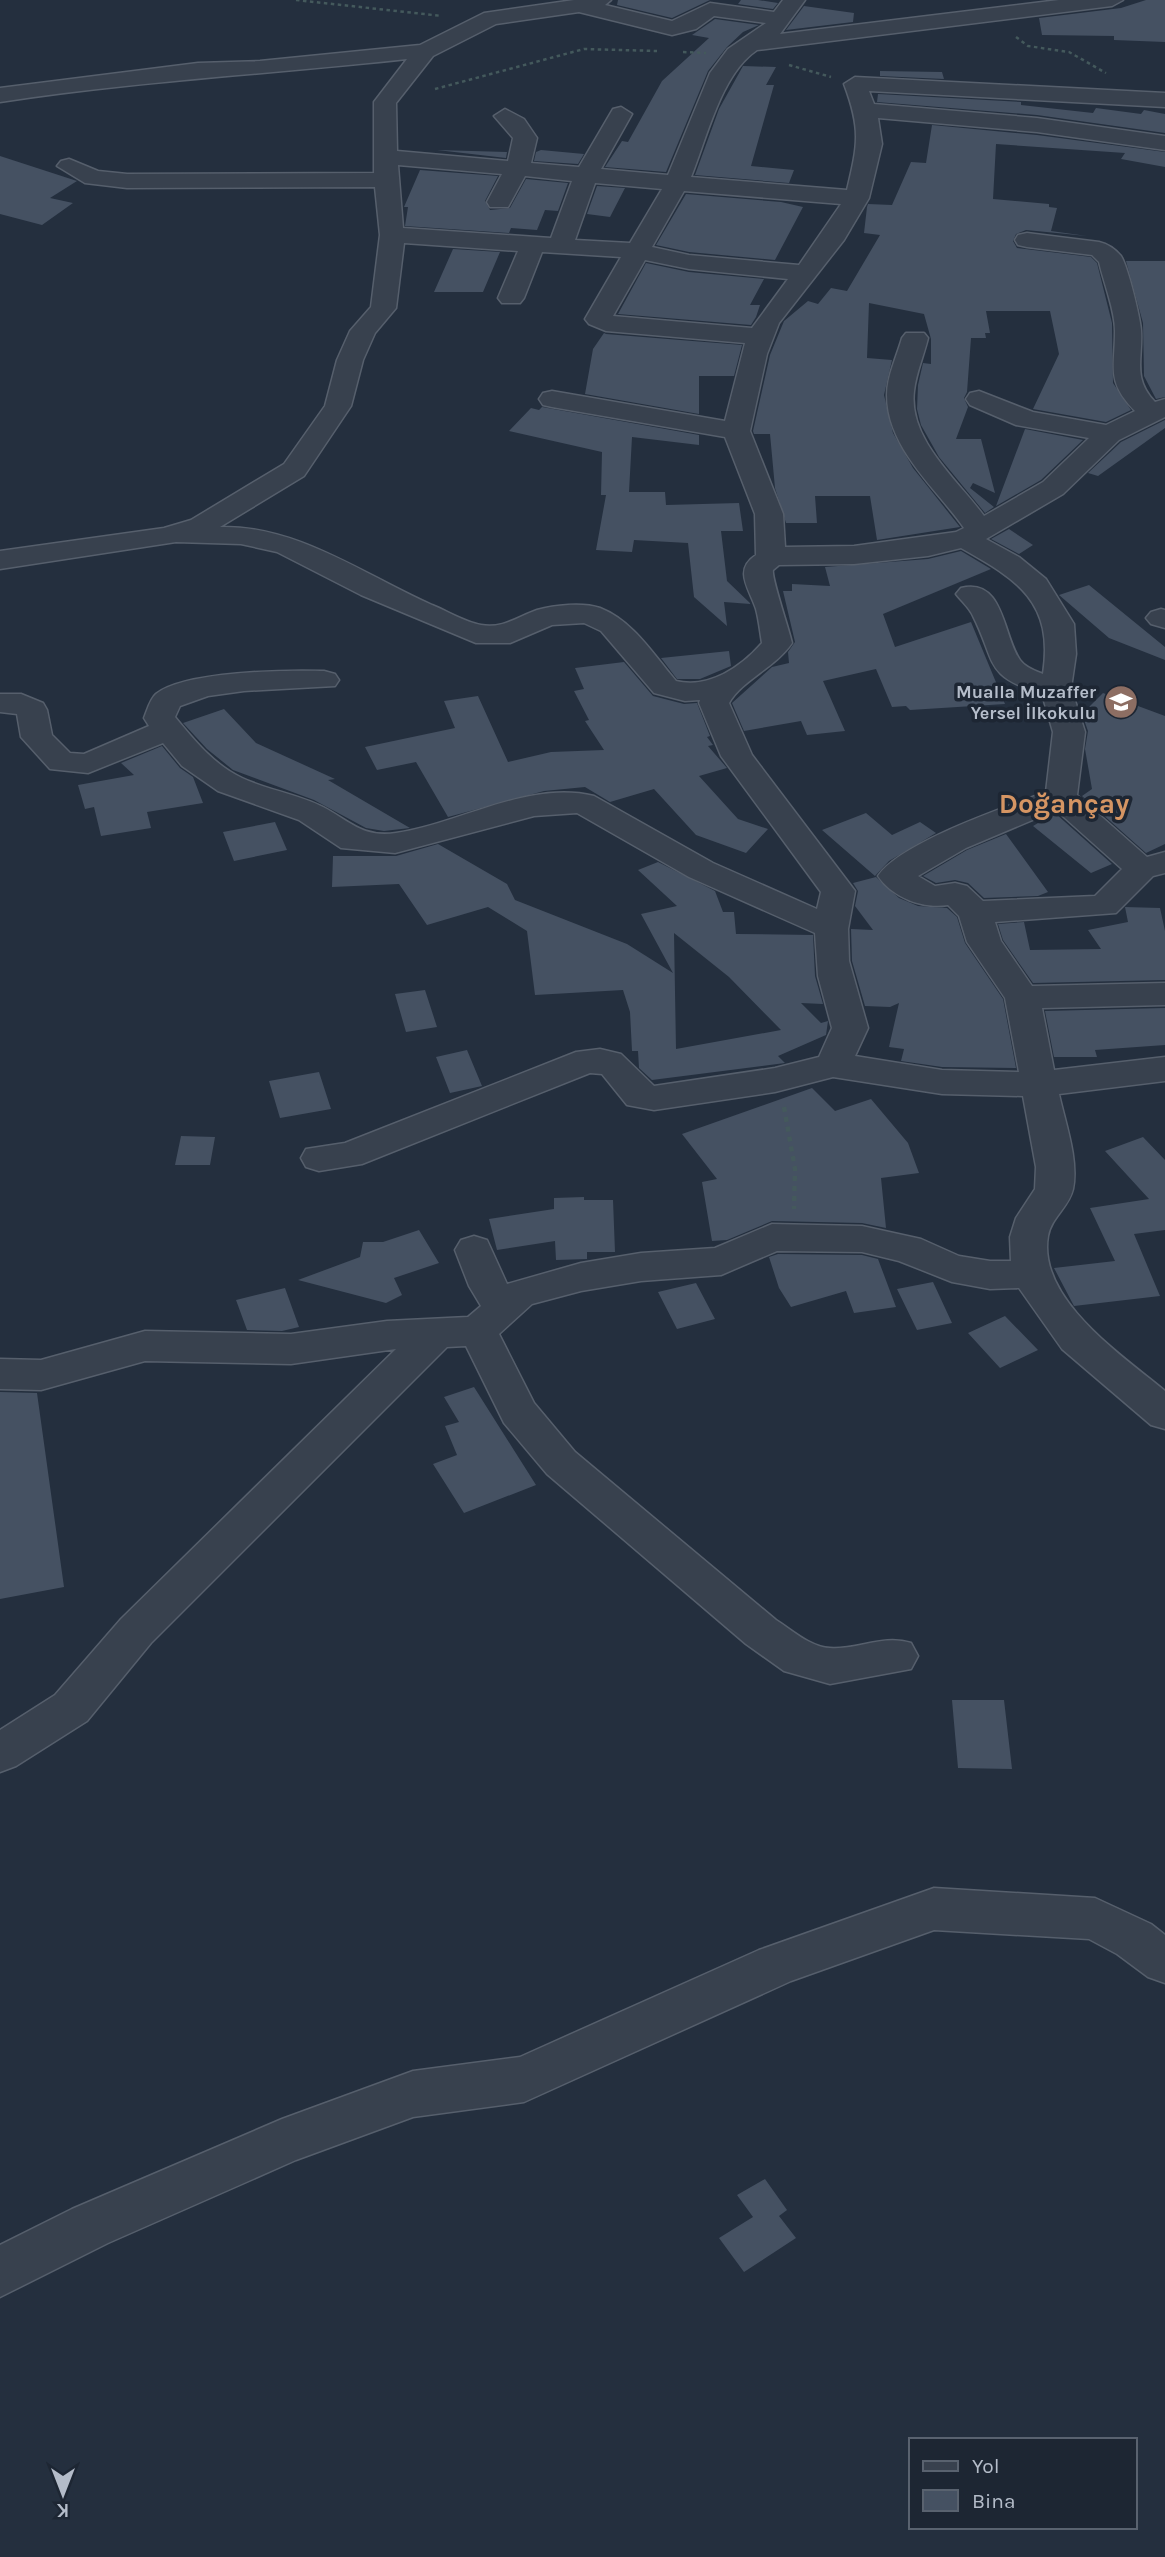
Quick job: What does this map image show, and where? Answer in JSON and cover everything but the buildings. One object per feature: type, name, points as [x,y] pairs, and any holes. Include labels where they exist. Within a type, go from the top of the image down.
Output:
[{"type":"street","points":[[761,337],[606,323],[597,319],[676,185],[722,73],[745,48],[771,31],[794,0]]},
{"type":"street","points":[[745,48],[791,37],[977,18],[1112,0]]},
{"type":"street","points":[[0,95],[198,70],[260,68],[425,51],[492,18],[590,3],[666,27],[688,24],[710,9],[780,19]]},
{"type":"street","points":[[167,536],[201,526],[294,470],[323,432],[338,406],[349,360],[363,331],[383,308],[390,271],[392,235],[386,169],[385,102],[425,51]]},
{"type":"street","points":[[772,558],[769,514],[736,431],[754,354],[767,322],[835,235],[857,198],[870,144],[865,110],[855,84],[1117,95],[1165,100]]},
{"type":"street","points":[[865,110],[1037,125],[1165,143]]},
{"type":"street","points":[[560,246],[586,173],[621,114]]},
{"type":"street","points":[[499,202],[518,167],[526,138],[516,124],[505,116]]},
{"type":"street","points":[[69,166],[74,172],[93,178],[127,181],[386,169],[518,167],[676,185],[857,198]]},
{"type":"street","points":[[392,235],[637,251],[689,262],[803,273]]},
{"type":"street","points":[[1027,240],[1099,249],[1111,260],[1128,330],[1125,355],[1130,391],[1159,411]]},
{"type":"street","points":[[511,298],[533,244]]},
{"type":"street","points":[[915,338],[900,395],[917,450],[972,535],[1036,585],[1059,624],[1061,654],[1056,688],[1069,732],[1061,797]]},
{"type":"street","points":[[979,398],[1026,419],[1110,433]]},
{"type":"street","points":[[552,400],[665,416],[736,431]]},
{"type":"street","points":[[0,560],[167,536],[241,535],[274,542],[333,567],[371,590],[476,634],[510,634],[546,617],[588,614],[612,625],[665,687],[685,692],[720,689],[771,653],[777,643],[771,611],[757,576],[759,566],[772,558],[790,555],[866,554],[972,535],[1053,488],[1110,433],[1159,411]]},
{"type":"street","points":[[971,594],[985,605],[1002,655],[1011,669],[1056,688]]},
{"type":"street","points":[[324,680],[281,678],[184,693],[167,701],[159,718],[193,760],[229,784],[310,813],[353,841],[395,843],[533,806],[583,803],[701,870],[829,927]]},
{"type":"street","points":[[720,689],[714,703],[737,756],[838,891],[829,927],[834,976],[850,1028],[833,1065]]},
{"type":"street","points":[[0,702],[21,703],[32,710],[37,737],[61,762],[88,764],[167,730]]},
{"type":"street","points":[[975,912],[1104,906],[1153,866],[1061,797]]},
{"type":"street","points":[[1061,797],[984,825],[925,855],[895,877],[930,897],[955,893],[975,912],[984,942],[1022,997],[1055,1167],[1054,1189],[1035,1218],[1029,1237],[1030,1275],[1076,1339],[1165,1414]]},
{"type":"street","points":[[1022,997],[1165,994]]},
{"type":"street","points":[[319,1158],[349,1155],[576,1064],[596,1060],[607,1060],[640,1096],[654,1098],[775,1080],[833,1065],[942,1082],[1039,1084],[1165,1069]]},
{"type":"street","points":[[0,1753],[71,1707],[136,1631],[473,1324],[519,1294],[581,1277],[641,1267],[721,1261],[772,1237],[862,1239],[908,1249],[952,1268],[990,1275],[1030,1275]]},
{"type":"street","points":[[474,1250],[488,1286],[473,1324],[518,1412],[561,1463],[761,1632],[799,1658],[830,1666],[896,1656]]},
{"type":"street","points":[[0,1374],[41,1375],[145,1346],[292,1349],[473,1324]]},
{"type":"street","points":[[0,2272],[90,2226],[282,2142],[413,2094],[524,2079],[776,1965],[934,1909],[1095,1919],[1134,1938],[1165,1962]]},
{"type":"path","points":[[296,0],[398,9],[476,24]]},
{"type":"path","points":[[977,18],[990,30],[1019,37],[1028,46],[1069,51],[1090,62],[1112,79],[1117,95]]},
{"type":"path","points":[[677,52],[701,53],[719,48],[745,48],[855,84]]},
{"type":"path","points":[[435,89],[578,51],[665,51]]},
{"type":"path","points":[[772,1237],[794,1214],[795,1170],[788,1119],[775,1080]]},
{"type":"place","name":"Mualla Muzaffer Yersel İlkokulu","points":[[1121,702]]},
{"type":"district","name":"Doğançay","points":[[1064,803]]}]
